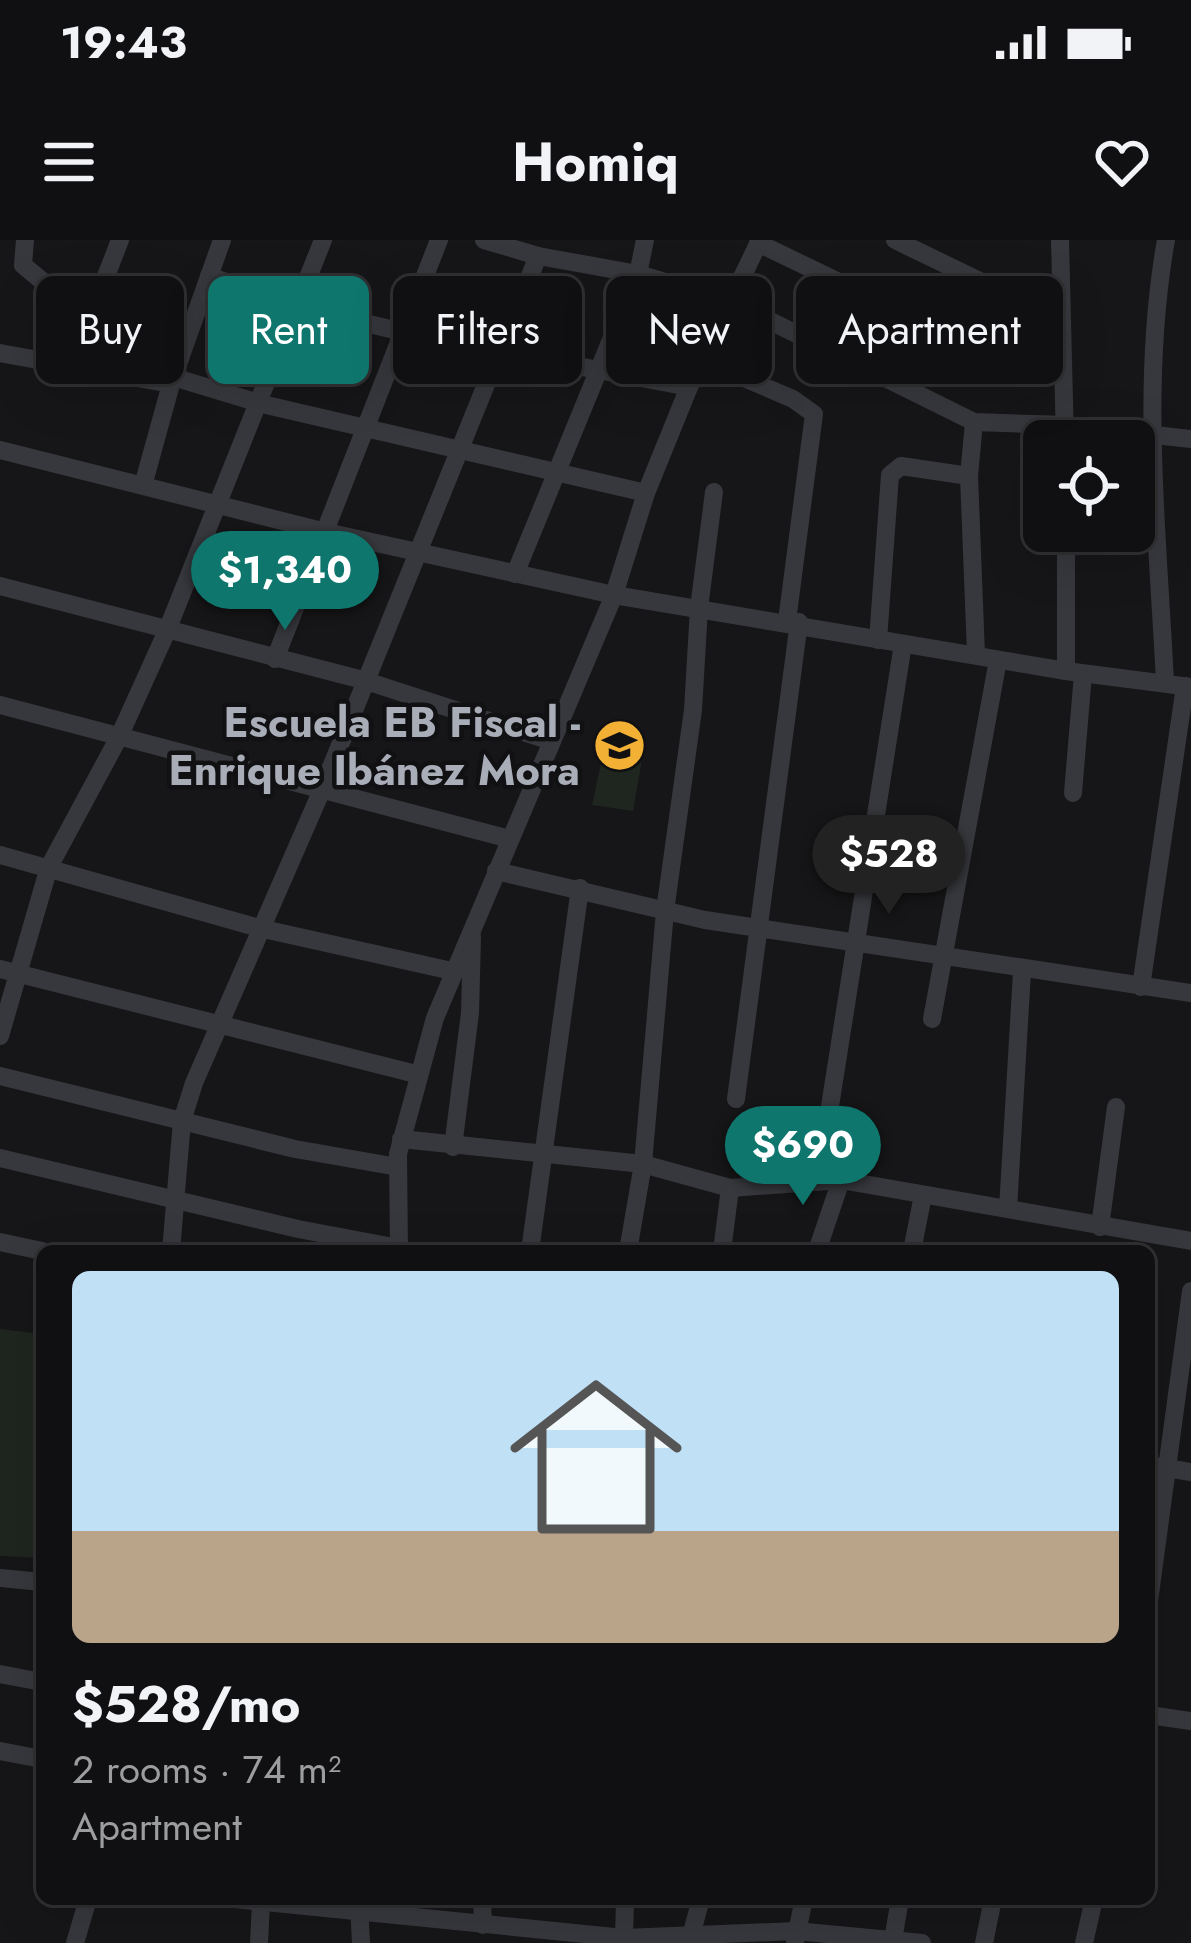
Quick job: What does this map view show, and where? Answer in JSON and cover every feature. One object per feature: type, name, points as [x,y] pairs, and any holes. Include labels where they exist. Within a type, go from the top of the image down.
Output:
[{"type":"street","points":[[25,240],[23,265],[36,276]]},
{"type":"street","points":[[106,276],[120,240]]},
{"type":"street","points":[[209,276],[222,240]]},
{"type":"street","points":[[308,276],[323,240]]},
{"type":"street","points":[[426,276],[440,240]]},
{"type":"street","points":[[484,240],[538,256],[562,250],[645,276]]},
{"type":"street","points":[[515,574],[638,274],[646,240]]},
{"type":"street","points":[[896,240],[970,276]]},
{"type":"street","points":[[1152,420],[1156,297],[1166,240]]},
{"type":"street","points":[[744,276],[759,242],[829,276]]},
{"type":"street","points":[[1054,243],[1056,276]]},
{"type":"street","points":[[531,276],[538,256]]},
{"type":"street","points":[[184,346],[208,279]]},
{"type":"street","points":[[772,322],[974,422],[1023,428]]},
{"type":"street","points":[[0,353],[36,358]]},
{"type":"street","points":[[275,659],[393,360]]},
{"type":"street","points":[[582,366],[689,387]]},
{"type":"street","points":[[184,383],[646,493]]},
{"type":"street","points":[[144,482],[171,384]]},
{"type":"street","points":[[0,1036],[8,971],[49,867],[119,737],[269,384]]},
{"type":"street","points":[[171,1245],[182,1121],[489,384]]},
{"type":"street","points":[[399,1245],[398,1167],[416,1074],[452,971],[614,595],[646,493],[690,384]]},
{"type":"street","points":[[736,1099],[814,414],[752,384]]},
{"type":"street","points":[[1062,384],[1064,420]]},
{"type":"street","points":[[974,422],[969,476],[976,654]]},
{"type":"street","points":[[1155,434],[1191,439]]},
{"type":"street","points":[[0,449],[326,532],[614,595],[793,621],[998,660],[1180,685]]},
{"type":"street","points":[[1141,987],[1180,685],[1155,461]]},
{"type":"street","points":[[878,640],[890,475],[901,466],[969,476]]},
{"type":"street","points":[[629,1245],[643,1164],[665,911],[693,710],[698,608],[714,492]]},
{"type":"street","points":[[1067,552],[1075,672],[1073,793]]},
{"type":"street","points":[[0,586],[166,633],[363,680],[551,741]]},
{"type":"street","points":[[818,1182],[903,644]]},
{"type":"street","points":[[932,1019],[998,660]]},
{"type":"street","points":[[0,705],[510,839]]},
{"type":"street","points":[[0,855],[259,928],[452,971]]},
{"type":"street","points":[[496,871],[758,929],[858,941],[1022,972],[1191,993]]},
{"type":"street","points":[[531,1245],[580,888]]},
{"type":"street","points":[[453,1147],[470,1013],[472,930]]},
{"type":"street","points":[[8,971],[416,1074]]},
{"type":"street","points":[[1008,1209],[1022,972]]},
{"type":"street","points":[[0,1076],[398,1167]]},
{"type":"street","points":[[1100,1227],[1117,1106]]},
{"type":"street","points":[[401,1138],[643,1164],[730,1188],[842,1180],[1191,1241]]},
{"type":"street","points":[[0,1158],[381,1245]]},
{"type":"street","points":[[820,1245],[842,1180]]},
{"type":"street","points":[[723,1245],[730,1188]]},
{"type":"street","points":[[913,1245],[923,1195]]},
{"type":"street","points":[[0,1242],[36,1250]]},
{"type":"street","points":[[1155,1500],[1157,1466],[1191,1291]]},
{"type":"street","points":[[1157,1466],[1191,1472]]},
{"type":"street","points":[[0,1578],[36,1581]]},
{"type":"street","points":[[0,1674],[36,1681]]},
{"type":"street","points":[[1155,1715],[1191,1721]]},
{"type":"street","points":[[0,1751],[36,1759]]},
{"type":"street","points":[[75,1943],[86,1905]]},
{"type":"street","points":[[259,1943],[261,1905]]},
{"type":"street","points":[[361,1943],[359,1905],[548,1938],[795,1937],[922,1943]]},
{"type":"street","points":[[482,1905],[483,1924]]},
{"type":"street","points":[[624,1938],[625,1905]]},
{"type":"street","points":[[689,1941],[698,1905]]},
{"type":"street","points":[[795,1937],[803,1905]]},
{"type":"street","points":[[893,1940],[899,1905]]},
{"type":"street","points":[[984,1943],[992,1905]]},
{"type":"street","points":[[1084,1943],[1093,1905]]},
{"type":"street","points":[[452,1921],[453,1943]]},
{"type":"shaded area","points":[[607,736],[645,742],[633,811],[592,805]]},
{"type":"shaded area","points":[[0,1329],[36,1333],[36,1558],[0,1556]]},
{"type":"place","name":"Escuela EB Fiscal - Enrique Ibánez Mora","points":[[619,746]]}]
